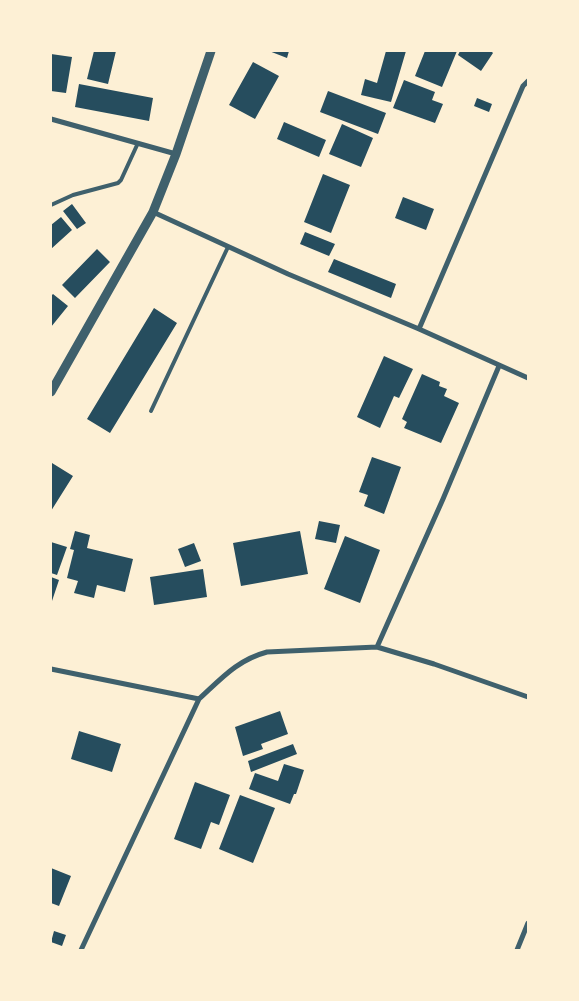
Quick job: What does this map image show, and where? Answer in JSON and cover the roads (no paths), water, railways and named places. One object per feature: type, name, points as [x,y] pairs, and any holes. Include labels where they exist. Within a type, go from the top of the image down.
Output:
[{"type":"street","points":[[51,392],[153,212],[176,154],[211,51]]},
{"type":"street","points":[[419,329],[523,86],[528,81]]},
{"type":"street","points":[[51,119],[176,154]]},
{"type":"street","points":[[153,212],[288,274],[419,329],[528,378]]},
{"type":"street","points":[[377,647],[500,366]]},
{"type":"street","points":[[81,950],[198,699],[238,664],[252,656],[267,652],[377,647],[434,664],[528,697]]},
{"type":"street","points":[[51,668],[198,699]]},
{"type":"street","points":[[517,950],[528,924]]},
{"type":"lane","points":[[51,205],[73,195],[118,183],[138,144]]},
{"type":"lane","points":[[151,411],[228,247]]}]
